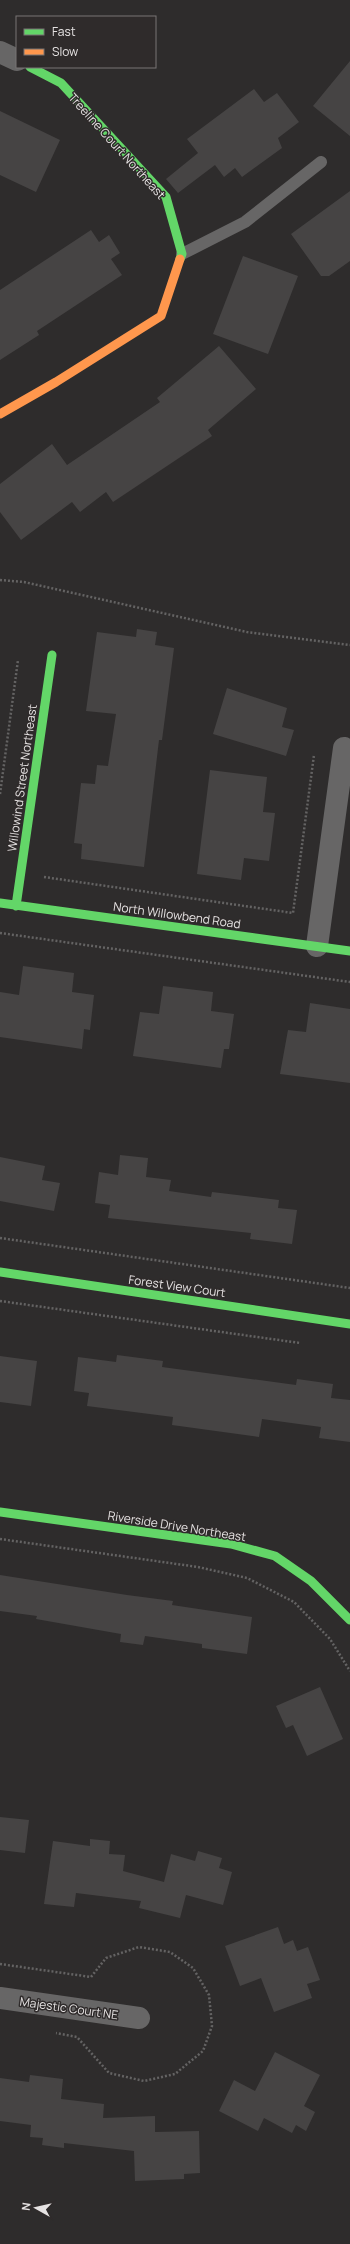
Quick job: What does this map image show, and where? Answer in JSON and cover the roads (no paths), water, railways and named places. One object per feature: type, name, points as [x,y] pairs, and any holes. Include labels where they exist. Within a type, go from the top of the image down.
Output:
[{"type":"street","points":[[0,52],[16,60]]},
{"type":"street","name":"Treeline Court Northeast","points":[[32,68],[62,83],[166,198],[182,254]]},
{"type":"street","points":[[0,414],[56,382],[161,316],[182,254]]},
{"type":"street","name":"Willowind Street Northeast","points":[[16,906],[52,655]]},
{"type":"street","points":[[318,946],[344,748]]},
{"type":"street","name":"North Willowbend Road","points":[[0,903],[318,946],[350,952]]},
{"type":"street","name":"Forest View Court","points":[[0,1272],[350,1324]]},
{"type":"street","name":"Riverside Drive Northeast","points":[[0,1512],[231,1544],[275,1556],[310,1581],[350,1620]]},
{"type":"street","name":"Majestic Court NE","points":[[0,1998],[139,2018]]},
{"type":"lane","points":[[182,254],[245,222],[322,162]]}]
